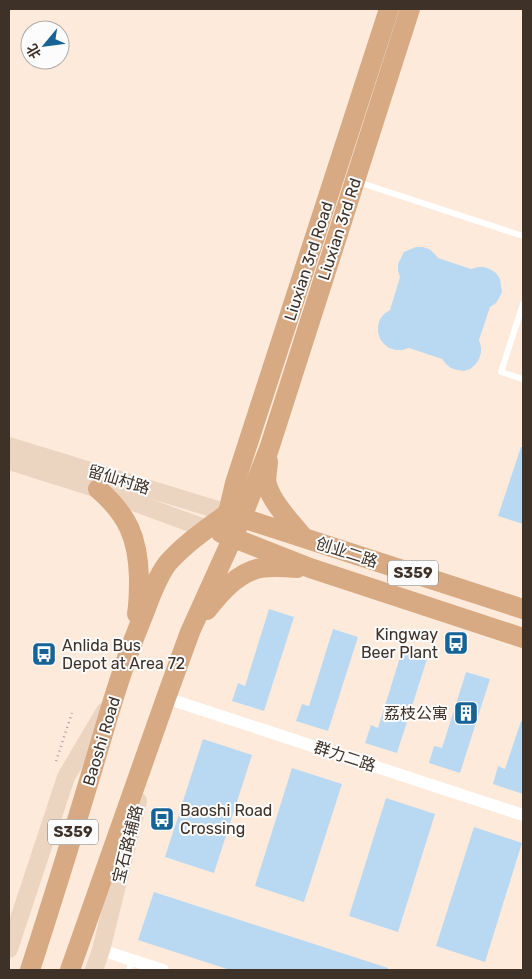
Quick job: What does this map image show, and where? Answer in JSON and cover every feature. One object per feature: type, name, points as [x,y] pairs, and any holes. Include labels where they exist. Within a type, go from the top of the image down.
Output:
[{"type":"main road","name":"Liuxian 3rd Road","points":[[235,515],[238,474],[389,9]]},
{"type":"main road","name":"Liuxian 3rd Rd","points":[[269,450],[410,9]]},
{"type":"main road","name":"留仙村路","points":[[9,446],[235,515]]},
{"type":"main road","points":[[190,632],[233,537],[235,515],[269,450]]},
{"type":"main road","points":[[269,450],[267,483],[284,513],[304,537]]},
{"type":"main road","name":"留仙村路","points":[[9,461],[98,489],[207,529]]},
{"type":"main road","points":[[98,489],[121,512],[134,538],[139,588],[132,644]]},
{"type":"main road","name":"Baoshi Road","points":[[30,970],[115,693],[153,590],[167,565],[186,545],[207,529],[235,515]]},
{"type":"main road","name":"创业二路","points":[[235,515],[523,609]]},
{"type":"main road","name":"创业二路","points":[[207,529],[233,537],[310,568],[523,638]]},
{"type":"main road","name":"创业二路","points":[[190,632],[217,596],[247,573],[260,568],[310,568]]},
{"type":"main road","name":"S359","points":[[70,970],[190,632]]},
{"type":"main road","points":[[9,949],[66,778],[115,693]]},
{"type":"main road","name":"宝石路辅路","points":[[94,970],[101,950],[158,718]]},
{"type":"street","name":"群力二路","points":[[166,698],[523,815]]},
{"type":"street","points":[[101,950],[130,965],[164,970]]},
{"type":"lane","points":[[355,181],[523,236]]},
{"type":"lane","points":[[523,304],[501,372],[523,379]]},
{"type":"building","points":[[416,247],[429,249],[438,258],[471,269],[484,267],[490,269],[500,279],[502,292],[496,303],[490,307],[479,340],[481,353],[475,365],[470,369],[464,371],[451,368],[442,359],[409,348],[396,350],[389,348],[380,339],[378,326],[380,319],[390,310],[400,277],[398,264],[404,252]]},
{"type":"building","points":[[521,447],[523,447],[523,524],[498,516]]},
{"type":"building","points":[[269,609],[294,617],[264,711],[232,701],[238,683],[245,686]]},
{"type":"building","points":[[333,629],[358,637],[328,731],[296,721],[302,704],[309,706]]},
{"type":"building","points":[[402,651],[427,659],[397,753],[365,743],[371,725],[378,728]]},
{"type":"building","name":"荔枝公寓","points":[[466,672],[490,679],[460,773],[429,763],[434,746],[442,748]]},
{"type":"building","points":[[521,721],[523,721],[523,794],[493,784],[498,766],[505,769]]},
{"type":"building","points":[[203,739],[252,755],[214,873],[165,857]]},
{"type":"building","points":[[292,768],[342,784],[304,902],[255,886]]},
{"type":"building","points":[[386,798],[435,814],[398,932],[349,916]]},
{"type":"building","points":[[474,827],[522,843],[485,962],[436,946]]},
{"type":"building","points":[[154,892],[388,968],[388,970],[230,970],[138,940]]},
{"type":"place","name":"Kingway Beer Plant","points":[[456,643]]},
{"type":"place","name":"Anlida Bus Depot at Area 72","points":[[44,654]]},
{"type":"place","name":"荔枝公寓","points":[[466,713]]},
{"type":"place","name":"Baoshi Road Crossing","points":[[162,819]]}]
